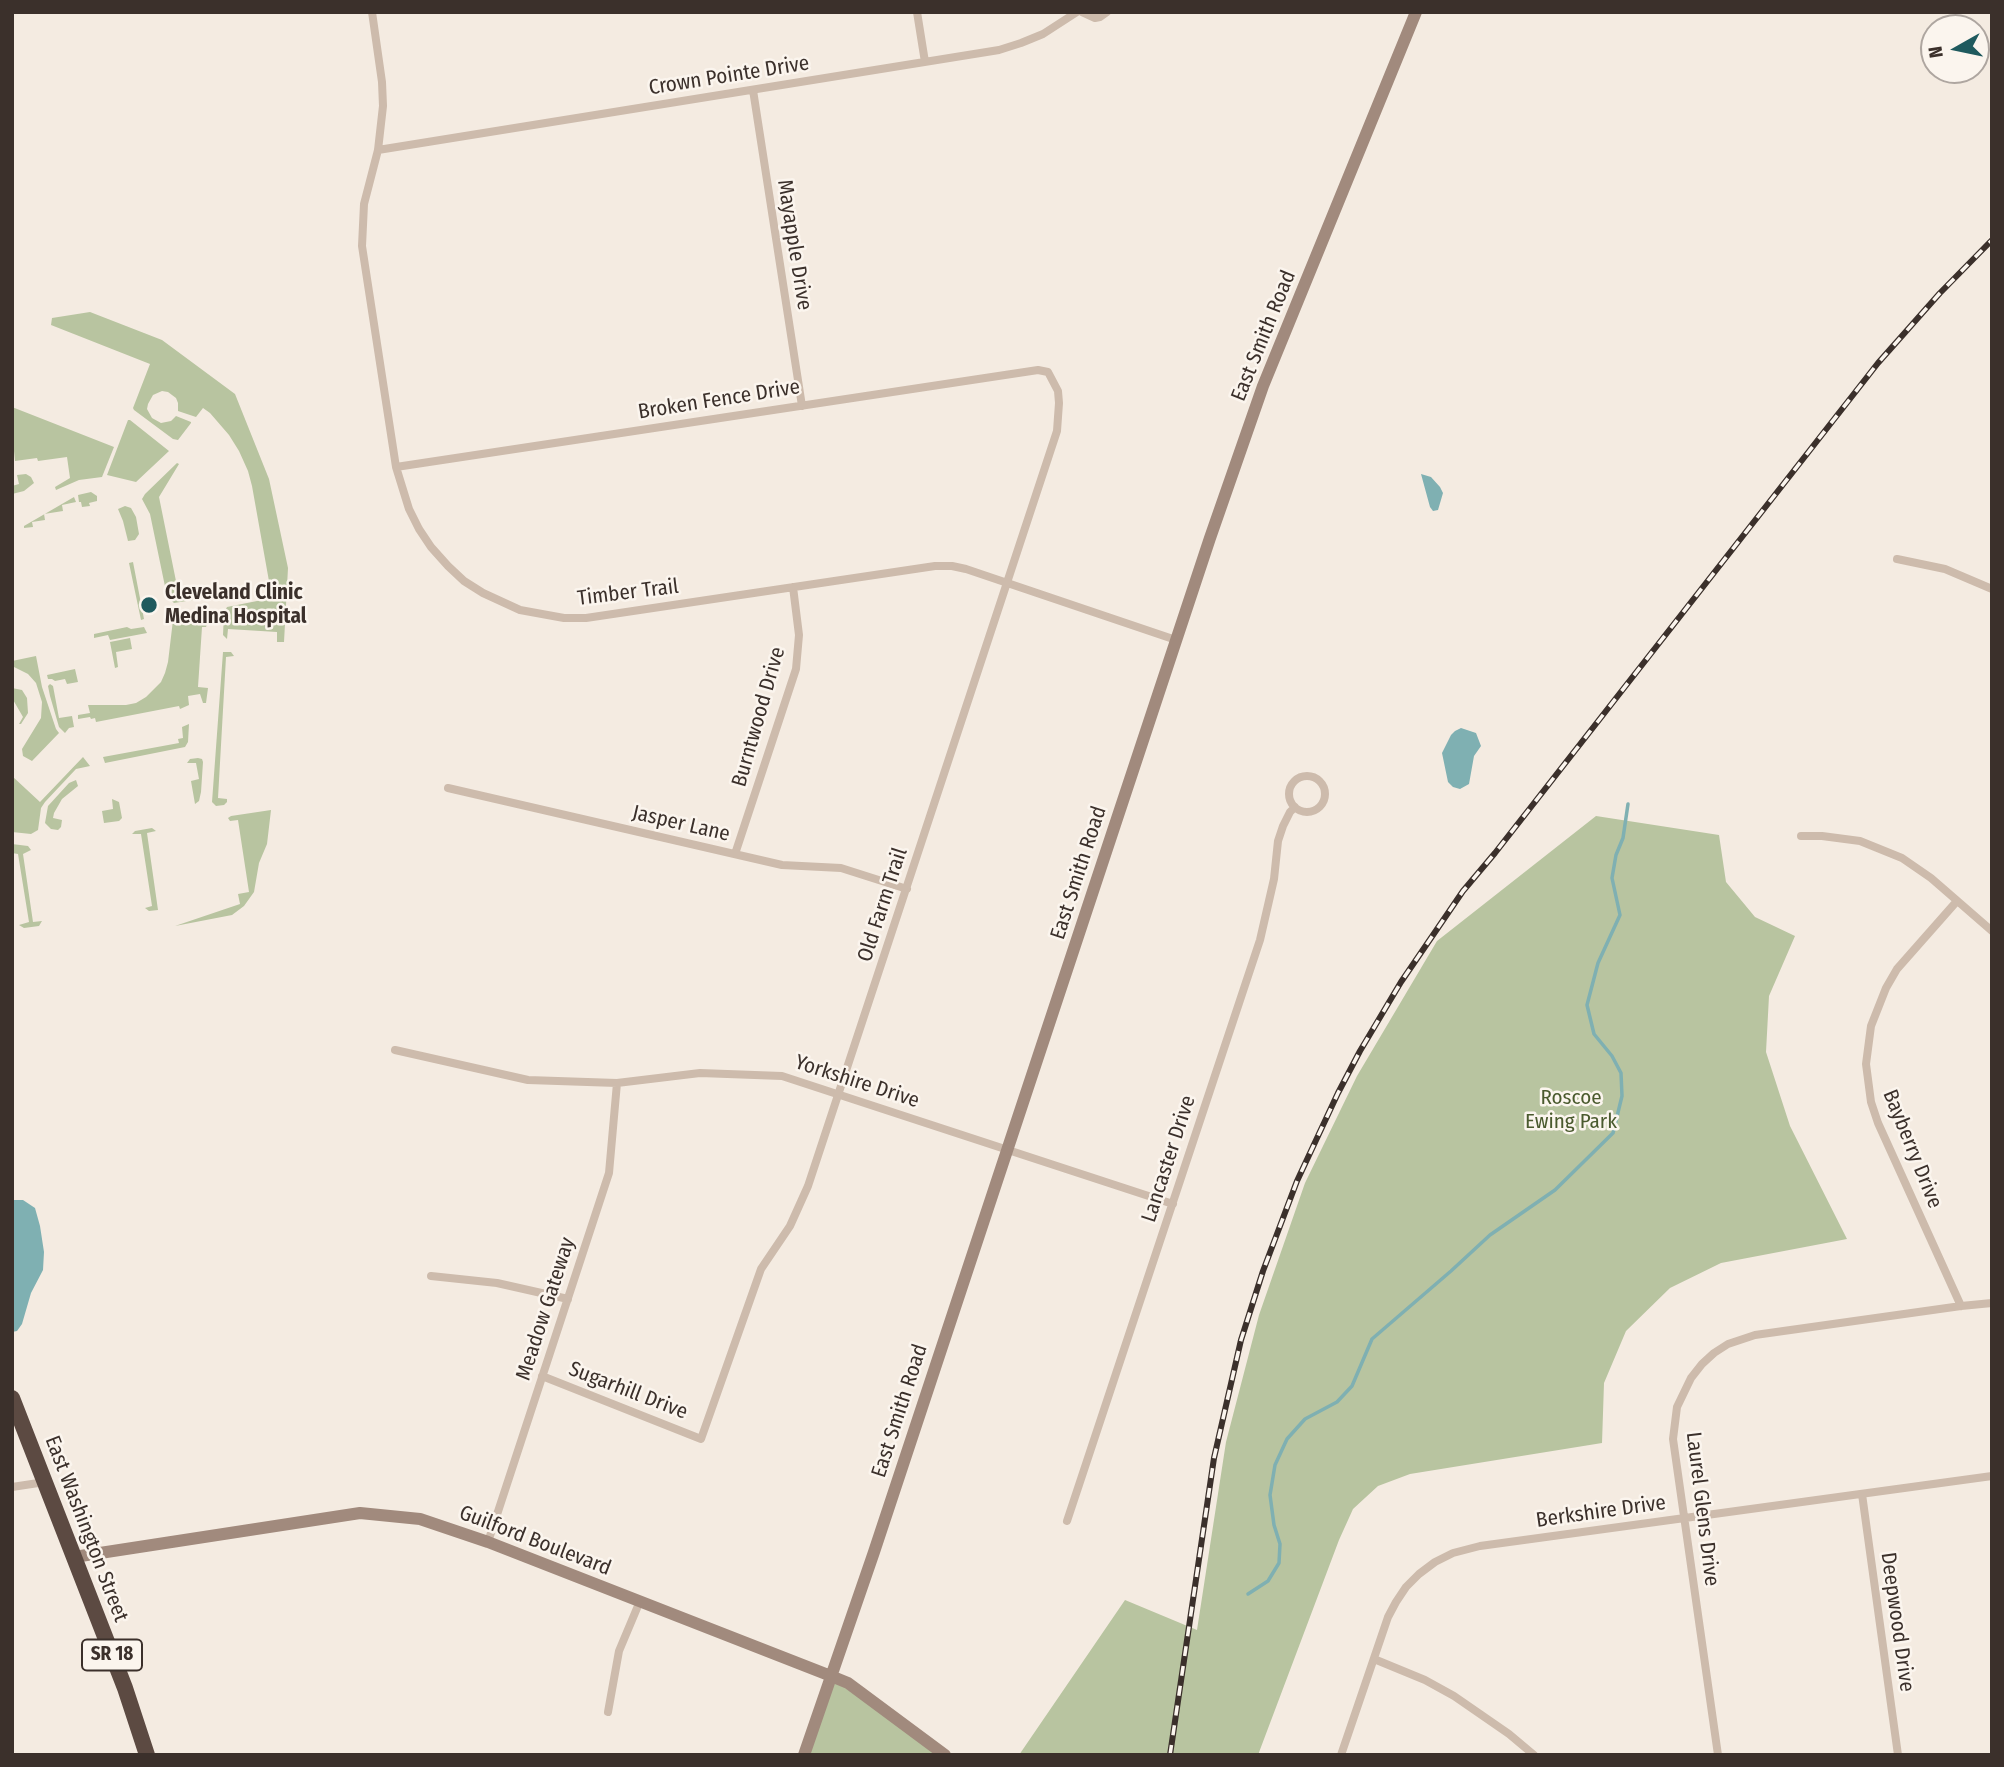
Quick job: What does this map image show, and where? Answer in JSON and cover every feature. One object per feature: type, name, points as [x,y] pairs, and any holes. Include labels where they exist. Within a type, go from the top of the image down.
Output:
[{"type":"highway","name":"East Washington Street","points":[[12,1398],[125,1688],[147,1755]]},
{"type":"street","name":"Timber Trail","points":[[372,12],[382,82],[382,117],[378,150],[364,204],[362,246],[396,467],[409,509],[431,547],[464,581],[520,610],[564,618],[586,618],[935,566],[952,566],[1176,640]]},
{"type":"street","points":[[917,12],[925,62]]},
{"type":"street","name":"Crown Pointe Drive","points":[[378,150],[999,50],[1043,34],[1079,12],[1095,18],[1107,12]]},
{"type":"street","name":"East Smith Road","points":[[804,1755],[1263,386],[1416,12]]},
{"type":"street","name":"Mayapple Drive","points":[[752,90],[802,406]]},
{"type":"street","name":"Broken Fence Drive","points":[[396,467],[1038,370],[1048,372]]},
{"type":"street","name":"Old Farm Trail","points":[[701,1438],[761,1269],[790,1226],[808,1186],[1057,431],[1058,391],[1048,372]]},
{"type":"street","points":[[1897,559],[1945,569],[1992,589]]},
{"type":"street","name":"Burntwood Drive","points":[[735,854],[796,669],[799,635],[793,587]]},
{"type":"street","name":"Lancaster Drive","points":[[1304,777],[1317,780],[1325,792],[1323,803],[1309,812],[1294,807],[1290,797],[1293,784],[1304,777]]},
{"type":"street","name":"Jasper Lane","points":[[448,788],[782,865],[841,869],[907,888]]},
{"type":"street","name":"Lancaster Drive","points":[[1067,1521],[1260,940],[1278,841],[1294,807]]},
{"type":"street","points":[[1801,836],[1841,838],[1881,848],[1918,868],[1992,931]]},
{"type":"street","name":"Bayberry Drive","points":[[1957,901],[1898,969],[1886,988],[1871,1026],[1866,1064],[1871,1102],[1878,1123],[1961,1306]]},
{"type":"street","name":"Yorkshire Drive","points":[[395,1050],[528,1080],[617,1083],[699,1073],[782,1076],[1172,1203]]},
{"type":"street","name":"Meadow Gateway","points":[[488,1542],[609,1173],[617,1083]]},
{"type":"street","points":[[431,1276],[497,1283],[568,1299]]},
{"type":"street","name":"Laurel Glens Drive","points":[[1718,1755],[1673,1439],[1677,1407],[1691,1378],[1714,1353],[1728,1344],[1755,1335],[1992,1303]]},
{"type":"street","name":"Sugarhill Drive","points":[[542,1376],[701,1438]]},
{"type":"street","name":"Berkshire Drive","points":[[1341,1755],[1388,1617],[1406,1587],[1419,1574],[1453,1553],[1480,1546],[1992,1476]]},
{"type":"street","points":[[12,1487],[45,1482]]},
{"type":"street","name":"Deepwood Drive","points":[[1862,1494],[1898,1755]]},
{"type":"street","name":"Guilford Boulevard","points":[[74,1557],[360,1513],[420,1519],[488,1542],[831,1676],[848,1684],[946,1755]]},
{"type":"street","points":[[608,1712],[619,1651],[640,1601]]},
{"type":"street","points":[[1374,1658],[1454,1696],[1534,1755]]},
{"type":"green space","points":[[90,312],[162,340],[235,394],[269,479],[288,568],[284,642],[277,642],[277,632],[228,629],[227,639],[223,635],[224,613],[227,607],[272,598],[252,486],[239,451],[210,413],[203,408],[196,417],[178,411],[176,398],[168,392],[162,391],[153,395],[147,409],[152,418],[161,423],[171,421],[176,416],[191,422],[178,440],[134,410],[150,364],[51,325],[52,318]]},
{"type":"green space","points":[[12,407],[114,447],[102,477],[79,480],[56,490],[55,487],[70,478],[67,457],[15,461],[12,451]]},
{"type":"green space","points":[[128,420],[169,451],[136,482],[107,475]]},
{"type":"green space","points":[[177,463],[179,464],[159,497],[178,591],[210,586],[211,597],[174,603],[167,596],[150,514],[142,499]]},
{"type":"green space","points":[[26,474],[34,483],[24,491],[12,494],[12,486],[19,484],[17,475]]},
{"type":"green space","points":[[91,492],[97,496],[97,501],[82,507],[78,495]]},
{"type":"green space","points":[[74,497],[76,502],[62,505],[63,511],[45,514]]},
{"type":"green space","points":[[125,506],[131,508],[136,517],[139,534],[135,540],[128,541],[118,509]]},
{"type":"green space","points":[[44,514],[45,520],[32,522],[33,527],[24,528],[24,526]]},
{"type":"green space","points":[[133,562],[144,619],[141,620],[129,563]]},
{"type":"green space","points":[[204,612],[208,622],[206,627],[202,627],[198,687],[208,688],[206,703],[203,703],[200,694],[188,696],[189,705],[180,709],[179,706],[96,722],[95,718],[90,717],[78,719],[78,715],[90,713],[88,705],[126,705],[146,697],[161,682],[165,673],[173,620],[182,615]]},
{"type":"green space","points":[[127,627],[144,627],[147,633],[110,640],[108,635],[94,638],[94,634]]},
{"type":"green space","points":[[130,638],[132,649],[116,652],[118,667],[115,668],[110,642]]},
{"type":"green space","points":[[223,652],[231,652],[234,656],[226,657],[218,798],[227,799],[227,802],[216,806],[212,802]]},
{"type":"green space","points":[[36,656],[42,687],[59,733],[32,761],[23,756],[22,749],[41,718],[42,702],[36,683],[28,674],[12,666],[12,661]]},
{"type":"green space","points":[[75,669],[78,682],[67,684],[65,679],[48,679],[47,675]]},
{"type":"green space","points":[[50,684],[53,686],[59,718],[72,716],[74,727],[65,733],[59,727],[50,696]]},
{"type":"green space","points":[[12,688],[22,690],[27,698],[28,713],[21,724],[23,717],[12,698]]},
{"type":"green space","points":[[189,724],[185,747],[105,763],[103,757],[179,743],[178,739],[183,738],[182,727]]},
{"type":"green space","points":[[83,757],[90,766],[76,769],[45,802],[41,808],[38,830],[31,834],[12,832],[12,776],[40,802]]},
{"type":"green space","points":[[198,758],[203,762],[201,792],[199,801],[195,804],[191,781],[199,779],[196,763],[187,763],[190,759]]},
{"type":"green space","points":[[76,780],[78,786],[62,799],[54,813],[53,818],[62,820],[61,827],[58,830],[51,829],[45,823],[48,806],[69,783]]},
{"type":"green space","points":[[112,799],[119,802],[122,818],[104,823],[102,811],[113,809]]},
{"type":"green space","points":[[271,810],[267,844],[259,863],[254,892],[244,906],[232,915],[175,926],[240,904],[238,894],[249,892],[238,820],[230,821],[228,818]]},
{"type":"green space","name":"Roscoe Ewing Park","points":[[1596,816],[1719,835],[1726,882],[1755,917],[1795,936],[1769,996],[1766,1052],[1790,1126],[1847,1239],[1721,1263],[1670,1288],[1626,1331],[1604,1383],[1602,1443],[1410,1474],[1378,1486],[1353,1509],[1339,1540],[1258,1755],[1019,1755],[1125,1600],[1197,1630],[1226,1442],[1259,1315],[1305,1183],[1357,1076],[1437,941]]},
{"type":"green space","points":[[152,828],[156,831],[147,833],[158,910],[149,911],[145,908],[152,906],[141,834],[132,834]]},
{"type":"green space","points":[[12,844],[28,846],[31,850],[23,854],[33,922],[42,921],[39,926],[24,928],[19,925],[29,922],[18,854],[12,853]]},
{"type":"green space","points":[[833,1679],[940,1755],[807,1755]]},
{"type":"water","points":[[1421,474],[1431,477],[1443,493],[1438,510],[1433,511],[1430,507]]},
{"type":"water","points":[[1461,728],[1476,733],[1481,746],[1474,756],[1469,784],[1460,789],[1448,782],[1442,753],[1451,735]]},
{"type":"water","points":[[12,1200],[23,1200],[35,1208],[44,1252],[43,1270],[31,1293],[22,1324],[17,1331],[12,1332]]},
{"type":"waterway","points":[[1248,1594],[1268,1581],[1279,1563],[1280,1544],[1270,1495],[1275,1465],[1287,1439],[1305,1419],[1337,1402],[1352,1386],[1372,1339],[1490,1235],[1555,1190],[1613,1133],[1622,1096],[1621,1073],[1612,1056],[1594,1034],[1587,1005],[1598,963],[1620,915],[1612,878],[1616,855],[1623,838],[1628,804]]},
{"type":"railway","points":[[1170,1755],[1214,1458],[1241,1340],[1263,1271],[1297,1181],[1360,1051],[1401,982],[1463,891],[1878,363],[1940,293],[1992,240]]},
{"type":"place","name":"Cleveland Clinic Medina Hospital","points":[[149,605]]}]
